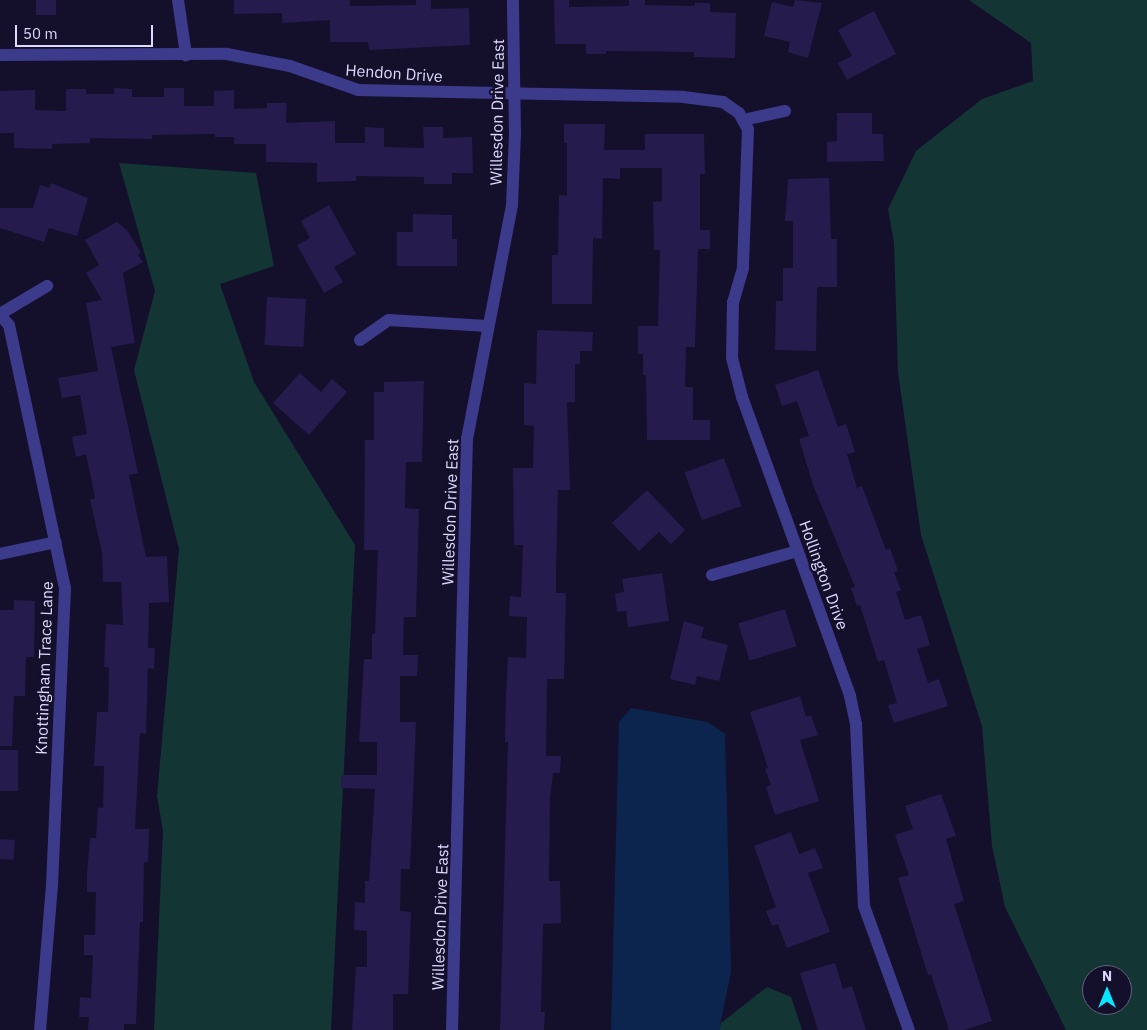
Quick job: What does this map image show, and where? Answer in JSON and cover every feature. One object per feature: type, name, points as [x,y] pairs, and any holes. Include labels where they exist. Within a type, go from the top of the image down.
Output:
[{"type":"street","points":[[178,0],[186,55]]},
{"type":"street","name":"Willesdon Drive East","points":[[452,1030],[467,439],[486,326],[509,231],[515,95],[513,0]]},
{"type":"street","name":"Hendon Drive","points":[[0,55],[227,54],[268,61],[358,90],[515,95],[683,97],[724,102],[739,112],[746,125]]},
{"type":"street","points":[[746,125],[785,111]]},
{"type":"street","name":"Hollington Drive","points":[[746,125],[743,268],[733,302],[732,358],[742,396],[850,696],[856,724],[864,906],[910,1030]]},
{"type":"street","points":[[0,315],[47,286]]},
{"type":"street","name":"Knottingham Trace Lane","points":[[0,315],[8,325],[65,588],[52,885],[40,1030]]},
{"type":"street","points":[[360,340],[389,320],[486,326]]},
{"type":"street","points":[[0,554],[56,542]]},
{"type":"street","points":[[712,575],[798,551]]},
{"type":"green space","points":[[969,0],[1147,0],[1147,1030],[1066,1030],[1005,907],[992,846],[982,726],[921,535],[898,372],[894,243],[888,209],[916,151],[982,99],[1033,81],[1031,43]]},
{"type":"green space","points":[[119,163],[256,173],[274,266],[220,284],[254,382],[355,545],[331,1030],[154,1030],[163,831],[157,796],[179,549],[134,370],[155,291]]},
{"type":"green space","points":[[767,987],[791,997],[802,1030],[719,1030],[721,1023]]},
{"type":"water","points":[[631,708],[708,722],[725,734],[731,972],[719,1030],[611,1030],[619,722]]},
{"type":"building","points":[[36,0],[56,0],[56,15],[36,15]]},
{"type":"building","points":[[234,0],[350,0],[350,6],[416,5],[416,0],[431,0],[431,9],[469,8],[470,45],[369,50],[368,42],[330,42],[330,20],[282,23],[282,13],[234,14]]},
{"type":"building","points":[[554,0],[569,0],[569,7],[629,6],[629,0],[645,0],[645,5],[695,6],[695,3],[710,3],[710,12],[736,13],[735,58],[694,57],[694,52],[606,51],[606,54],[586,54],[586,44],[555,44]]},
{"type":"building","points":[[795,0],[822,3],[808,58],[788,52],[790,42],[764,36],[772,2],[793,7]]},
{"type":"building","points":[[874,11],[896,54],[847,80],[838,63],[852,56],[838,30]]},
{"type":"building","points":[[114,88],[132,89],[132,97],[164,97],[164,88],[184,88],[184,106],[214,106],[214,91],[234,90],[234,109],[267,108],[267,103],[287,103],[286,123],[335,121],[335,143],[365,143],[365,127],[384,128],[384,147],[424,148],[423,127],[443,127],[443,138],[472,137],[473,173],[452,173],[452,184],[424,184],[424,177],[356,176],[356,181],[317,182],[317,163],[266,162],[266,144],[234,144],[234,137],[215,137],[215,134],[152,135],[152,139],[90,138],[90,143],[52,144],[52,149],[14,148],[14,133],[0,133],[0,91],[35,90],[35,110],[66,111],[66,89],[86,89],[86,94],[114,94]]},
{"type":"building","points":[[837,113],[872,113],[872,134],[883,134],[884,161],[827,162],[827,142],[837,141]]},
{"type":"building","points":[[564,124],[605,124],[604,150],[645,150],[645,134],[704,134],[705,174],[700,174],[700,230],[710,230],[710,249],[698,249],[695,347],[686,347],[685,387],[693,387],[693,420],[710,420],[710,440],[647,440],[646,375],[643,375],[643,354],[638,354],[638,326],[658,326],[660,250],[654,250],[653,202],[662,201],[662,168],[620,168],[620,179],[603,178],[602,239],[593,238],[592,304],[552,304],[552,255],[558,255],[559,195],[567,196],[567,143],[564,143]]},
{"type":"building","points":[[829,178],[831,239],[837,239],[837,287],[817,287],[816,351],[775,350],[776,301],[783,301],[783,268],[793,268],[793,221],[785,221],[788,179]]},
{"type":"building","points":[[51,183],[88,198],[77,236],[49,228],[44,242],[0,228],[0,208],[33,208],[40,185],[49,188]]},
{"type":"building","points":[[329,205],[356,254],[334,267],[343,282],[324,293],[297,245],[310,238],[301,221]]},
{"type":"building","points":[[413,214],[452,215],[452,239],[457,239],[457,266],[397,266],[397,232],[413,232]]},
{"type":"building","points":[[117,222],[127,230],[141,253],[138,255],[143,262],[123,273],[135,343],[111,347],[138,473],[129,475],[146,557],[167,556],[169,602],[149,603],[148,648],[155,648],[154,669],[148,668],[146,734],[140,733],[135,829],[149,829],[148,862],[144,862],[143,922],[140,922],[136,1024],[124,1024],[124,1030],[88,1030],[89,1017],[79,1017],[80,997],[91,998],[93,955],[84,955],[84,935],[95,935],[96,892],[87,892],[87,873],[90,838],[96,838],[98,807],[103,808],[104,766],[94,766],[97,712],[108,712],[109,667],[104,667],[106,624],[123,625],[121,582],[103,582],[102,552],[90,500],[95,498],[86,454],[76,457],[72,437],[87,434],[80,395],[62,398],[58,378],[98,371],[86,303],[102,300],[86,273],[99,265],[85,240]]},
{"type":"building","points":[[267,297],[306,299],[303,347],[264,345]]},
{"type":"building","points":[[537,330],[593,332],[592,351],[580,351],[580,364],[575,364],[575,402],[567,402],[570,490],[558,490],[556,593],[566,593],[564,679],[547,679],[546,756],[561,756],[560,773],[553,773],[550,798],[549,881],[560,881],[561,923],[543,924],[541,1012],[545,1012],[544,1030],[500,1030],[508,742],[505,742],[508,657],[526,658],[527,617],[509,616],[510,596],[521,597],[523,545],[514,545],[513,468],[533,468],[534,426],[524,425],[524,383],[536,384]]},
{"type":"building","points":[[818,370],[838,427],[846,424],[855,452],[847,454],[857,488],[862,486],[886,550],[890,548],[898,571],[894,572],[901,590],[896,592],[905,620],[921,615],[930,645],[917,649],[928,683],[939,679],[948,706],[894,723],[888,705],[897,703],[884,660],[878,662],[860,605],[857,606],[851,588],[855,587],[813,485],[799,439],[809,436],[797,401],[782,406],[775,385]]},
{"type":"building","points":[[300,373],[321,392],[332,379],[347,392],[309,435],[273,403]]},
{"type":"building","points":[[424,381],[422,462],[406,462],[405,508],[419,509],[416,617],[404,617],[403,655],[418,655],[417,676],[400,676],[400,722],[416,722],[410,869],[401,869],[400,911],[411,912],[408,994],[393,994],[393,1030],[352,1030],[356,967],[367,967],[367,931],[354,930],[355,902],[365,903],[365,881],[369,881],[375,789],[341,788],[341,775],[377,775],[377,742],[359,742],[364,659],[372,659],[372,634],[375,634],[378,550],[364,550],[365,440],[374,440],[374,392],[384,392],[384,382]]},
{"type":"building","points":[[724,458],[741,506],[702,520],[685,472]]},
{"type":"building","points":[[647,490],[685,530],[671,544],[659,532],[639,551],[612,523]]},
{"type":"building","points":[[662,573],[669,621],[628,627],[626,611],[617,612],[615,594],[624,592],[622,579]]},
{"type":"building","points":[[14,600],[35,601],[34,657],[26,657],[25,696],[14,696],[12,746],[0,746],[0,610],[14,610]]},
{"type":"building","points":[[785,609],[796,646],[750,661],[738,623]]},
{"type":"building","points":[[684,621],[704,627],[701,638],[728,645],[719,681],[697,676],[695,685],[670,679]]},
{"type":"building","points":[[800,696],[806,717],[811,715],[818,735],[800,740],[819,801],[775,815],[766,787],[771,785],[765,769],[768,768],[750,712]]},
{"type":"building","points":[[0,750],[18,750],[18,791],[0,791]]},
{"type":"building","points":[[941,794],[956,836],[946,839],[964,901],[954,904],[992,1021],[964,1030],[949,1030],[931,974],[928,975],[898,878],[909,875],[895,835],[913,829],[905,806]]},
{"type":"building","points":[[791,832],[799,854],[815,848],[823,868],[808,873],[830,932],[787,948],[778,924],[772,926],[766,911],[776,907],[754,846]]},
{"type":"building","points":[[0,839],[15,840],[14,860],[0,859]]},
{"type":"building","points":[[835,963],[843,989],[852,986],[866,1030],[818,1030],[800,973]]}]
